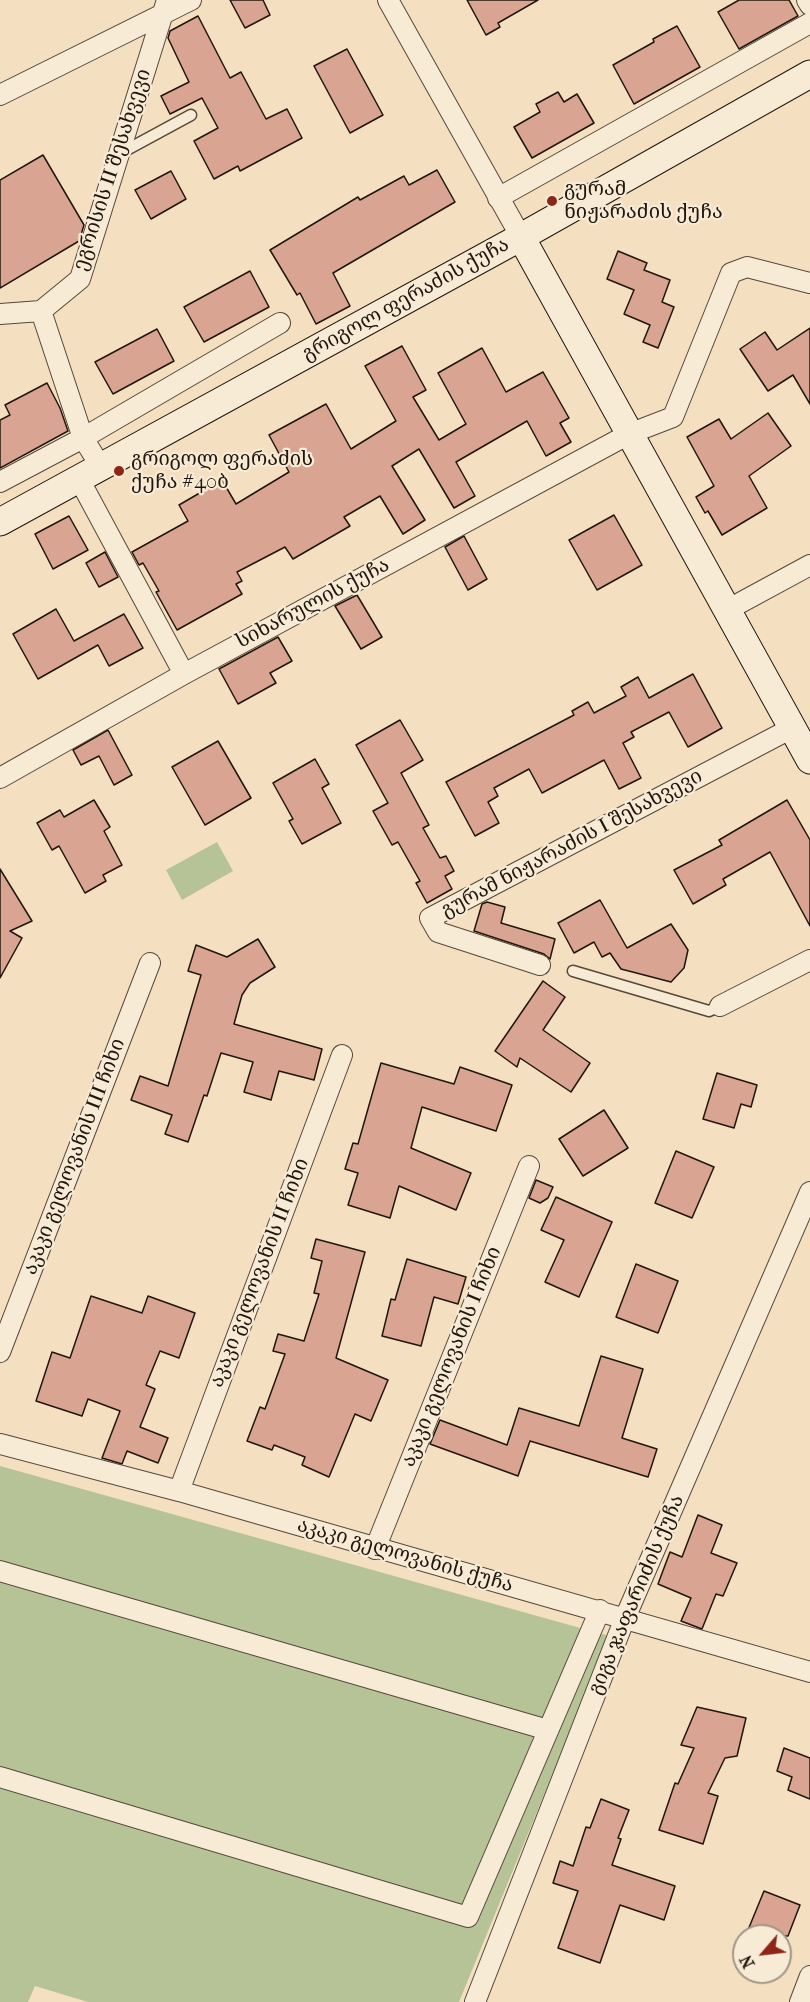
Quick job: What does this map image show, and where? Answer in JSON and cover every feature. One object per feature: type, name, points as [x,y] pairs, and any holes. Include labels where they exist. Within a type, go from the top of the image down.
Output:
[{"type":"street","points":[[0,95],[165,7],[191,0]]},
{"type":"street","points":[[388,0],[810,760]]},
{"type":"street","points":[[807,0],[810,6]]},
{"type":"street","name":"ეგრისის II შესახვევი","points":[[41,310],[80,279],[165,7]]},
{"type":"street","points":[[498,198],[810,23]]},
{"type":"street","name":"გრიგოლ ფერაძის ქუჩა","points":[[0,522],[521,237],[810,74]]},
{"type":"street","name":"სიხარულის ქუჩა","points":[[0,778],[184,674],[629,434],[673,417],[731,273],[747,267],[810,283]]},
{"type":"street","points":[[0,314],[41,310],[83,438],[90,473],[184,674]]},
{"type":"street","points":[[0,482],[83,438],[280,323]]},
{"type":"street","points":[[726,610],[810,565]]},
{"type":"street","name":"გურამ ნიჟარაძის I შესახვევი","points":[[540,965],[438,932],[430,918],[792,728]]},
{"type":"street","points":[[720,1006],[810,960]]},
{"type":"street","name":"აკაკი გელოვანის III ჩიხი","points":[[0,1352],[150,963]]},
{"type":"street","name":"აკაკი გელოვანის II ჩიხი","points":[[178,1491],[342,1055]]},
{"type":"street","name":"აკაკი გელოვანის I ჩიხი","points":[[375,1549],[528,1166]]},
{"type":"street","name":"გიგა ჯაფარიძის ქუჩა","points":[[475,2002],[625,1618],[810,1192]]},
{"type":"street","name":"აკაკი გელოვანის ქუჩა","points":[[0,1444],[178,1491],[810,1672]]},
{"type":"street","points":[[0,1570],[548,1730]]},
{"type":"street","points":[[0,1777],[468,1917],[600,1610]]},
{"type":"street","points":[[800,2002],[810,1976]]},
{"type":"lane","points":[[119,154],[191,115]]},
{"type":"lane","points":[[573,971],[709,1011],[720,1006]]},
{"type":"green space","points":[[217,842],[233,871],[182,900],[166,870]]},
{"type":"green space","points":[[0,1466],[609,1636],[459,2002],[88,2002],[35,1986],[28,2002],[0,2002]]},
{"type":"building","points":[[230,0],[263,0],[270,15],[245,28]]},
{"type":"building","points":[[467,0],[538,0],[498,23],[500,27],[486,35]]},
{"type":"building","points":[[739,0],[789,0],[798,16],[739,49],[718,12]]},
{"type":"building","points":[[198,16],[230,78],[241,72],[266,119],[287,109],[302,138],[240,171],[238,166],[214,179],[194,141],[218,128],[202,98],[170,114],[161,96],[189,82],[168,38],[170,31]]},
{"type":"building","points":[[677,26],[700,67],[634,104],[613,65]]},
{"type":"building","points":[[347,49],[383,115],[350,133],[314,66]]},
{"type":"building","points":[[558,92],[564,102],[577,94],[594,123],[532,158],[514,127],[540,112],[536,104]]},
{"type":"building","points":[[43,155],[84,225],[79,241],[0,288],[0,180]]},
{"type":"building","points":[[437,170],[455,202],[333,273],[350,306],[316,324],[300,293],[297,295],[270,250],[358,197],[360,200],[404,176],[409,185]]},
{"type":"building","points":[[171,171],[186,199],[151,219],[135,190]]},
{"type":"building","points":[[618,251],[647,263],[644,270],[670,280],[662,302],[674,307],[658,348],[643,342],[650,325],[624,314],[634,290],[607,279]]},
{"type":"building","points":[[250,271],[269,307],[204,342],[184,307]]},
{"type":"building","points":[[810,328],[810,404],[793,375],[768,391],[740,349],[765,332],[777,350]]},
{"type":"building","points":[[157,329],[174,361],[113,394],[95,362]]},
{"type":"building","points":[[402,346],[426,390],[413,397],[439,440],[466,424],[438,373],[482,348],[506,392],[543,372],[569,418],[560,423],[571,442],[546,456],[527,421],[456,462],[475,496],[454,508],[419,449],[392,466],[425,520],[403,534],[380,496],[344,517],[350,526],[293,559],[285,547],[237,572],[242,581],[236,584],[242,594],[177,630],[143,563],[139,565],[132,552],[188,521],[179,505],[222,480],[236,504],[289,472],[269,435],[326,404],[351,449],[396,421],[365,366]]},
{"type":"building","points":[[47,383],[60,408],[68,431],[0,468],[0,420],[10,415],[5,405]]},
{"type":"building","points":[[768,413],[791,446],[749,476],[767,508],[722,535],[708,511],[705,513],[696,497],[714,486],[687,437],[719,419],[731,439]]},
{"type":"building","points":[[614,515],[642,565],[597,590],[569,540]]},
{"type":"building","points":[[69,516],[88,550],[53,569],[35,534]]},
{"type":"building","points":[[464,536],[487,579],[468,590],[445,547]]},
{"type":"building","points":[[105,552],[118,577],[99,587],[86,563]]},
{"type":"building","points":[[357,595],[382,637],[361,649],[335,606]]},
{"type":"building","points":[[56,609],[74,641],[124,614],[143,648],[109,666],[98,645],[38,679],[13,634]]},
{"type":"building","points":[[278,637],[292,661],[270,673],[276,683],[238,704],[219,669]]},
{"type":"building","points":[[693,674],[722,728],[688,747],[669,712],[631,732],[634,737],[623,743],[641,778],[619,789],[604,760],[542,793],[529,769],[494,788],[498,796],[488,802],[499,823],[475,836],[446,782],[574,715],[572,711],[588,702],[594,713],[626,696],[621,687],[638,677],[649,698]]},
{"type":"building","points":[[400,720],[423,760],[401,773],[429,825],[423,828],[440,858],[446,856],[454,871],[445,876],[452,889],[427,903],[416,883],[420,881],[398,842],[392,845],[373,811],[388,803],[356,745]]},
{"type":"building","points":[[108,730],[132,775],[114,785],[99,756],[81,765],[73,750]]},
{"type":"building","points":[[218,741],[251,798],[205,825],[172,767]]},
{"type":"building","points":[[315,759],[329,784],[322,788],[341,823],[302,844],[289,821],[293,819],[273,783]]},
{"type":"building","points":[[94,800],[110,827],[104,831],[122,865],[103,875],[106,881],[85,893],[59,846],[52,850],[37,823],[60,810],[64,817]]},
{"type":"building","points":[[787,800],[810,840],[810,926],[770,852],[723,879],[726,885],[693,904],[674,870],[722,845],[719,840]]},
{"type":"building","points":[[0,869],[32,921],[10,931],[22,938],[0,978]]},
{"type":"building","points":[[600,900],[627,948],[671,924],[688,950],[684,968],[671,982],[621,969],[610,953],[602,957],[594,942],[574,953],[558,923]]},
{"type":"building","points":[[487,902],[505,907],[501,923],[555,939],[550,959],[544,954],[474,931],[482,904]]},
{"type":"building","points":[[258,939],[275,967],[250,983],[242,995],[234,1024],[322,1049],[314,1080],[279,1071],[271,1100],[244,1092],[253,1062],[221,1053],[207,1096],[204,1095],[188,1142],[165,1134],[172,1115],[131,1100],[140,1076],[168,1086],[201,975],[188,971],[196,945],[227,957]]},
{"type":"building","points":[[543,981],[565,997],[543,1030],[590,1063],[571,1092],[520,1058],[517,1067],[495,1051]]},
{"type":"building","points":[[381,1063],[454,1084],[460,1067],[512,1085],[496,1131],[422,1107],[411,1148],[471,1173],[456,1210],[399,1186],[390,1218],[348,1205],[358,1173],[345,1169],[353,1143],[358,1144]]},
{"type":"building","points":[[717,1073],[757,1085],[751,1107],[741,1104],[734,1128],[703,1119]]},
{"type":"building","points":[[604,1110],[628,1148],[583,1176],[559,1139]]},
{"type":"building","points":[[676,1151],[714,1167],[692,1218],[655,1203]]},
{"type":"building","points":[[536,1180],[553,1187],[548,1198],[540,1203],[529,1198]]},
{"type":"building","points":[[556,1197],[612,1222],[579,1297],[545,1282],[564,1240],[541,1230]]},
{"type":"building","points":[[316,1239],[365,1252],[336,1358],[388,1380],[371,1421],[355,1414],[329,1477],[302,1465],[305,1457],[274,1445],[272,1450],[247,1441],[260,1407],[265,1409],[285,1354],[273,1351],[278,1334],[304,1341],[319,1294],[314,1293],[322,1261],[311,1258]]},
{"type":"building","points":[[407,1259],[466,1277],[458,1304],[434,1297],[421,1346],[382,1336],[391,1299],[395,1300]]},
{"type":"building","points":[[636,1264],[678,1281],[658,1333],[616,1317]]},
{"type":"building","points":[[91,1296],[142,1313],[148,1296],[195,1313],[179,1358],[160,1351],[146,1385],[155,1389],[140,1427],[168,1438],[158,1463],[127,1451],[122,1464],[102,1458],[120,1411],[88,1399],[82,1416],[36,1401],[52,1352],[70,1358]]},
{"type":"building","points":[[601,1356],[643,1369],[622,1438],[657,1449],[648,1477],[530,1441],[518,1476],[430,1444],[440,1420],[507,1445],[519,1408],[579,1426]]},
{"type":"building","points":[[698,1515],[722,1525],[711,1553],[737,1563],[723,1596],[716,1594],[702,1629],[681,1621],[691,1598],[658,1584],[670,1552],[682,1557]]},
{"type":"building","points":[[697,1707],[746,1718],[737,1756],[725,1758],[708,1793],[718,1796],[703,1844],[659,1830],[675,1783],[678,1784],[694,1748],[681,1745]]},
{"type":"building","points":[[784,1748],[810,1758],[810,1799],[788,1790],[792,1777],[777,1771]]},
{"type":"building","points":[[601,1799],[629,1810],[618,1838],[621,1839],[612,1865],[675,1886],[664,1920],[620,1905],[600,1963],[558,1948],[578,1891],[553,1883],[560,1861],[573,1866],[586,1827],[590,1828]]},
{"type":"building","points":[[764,1891],[800,1905],[792,1926],[750,1924]]},
{"type":"place","name":"გურამ ნიჟარაძის ქუჩა","points":[[552,201]]},
{"type":"place","name":"გრიგოლ ფერაძის ქუჩა #40ბ","points":[[119,471]]}]
